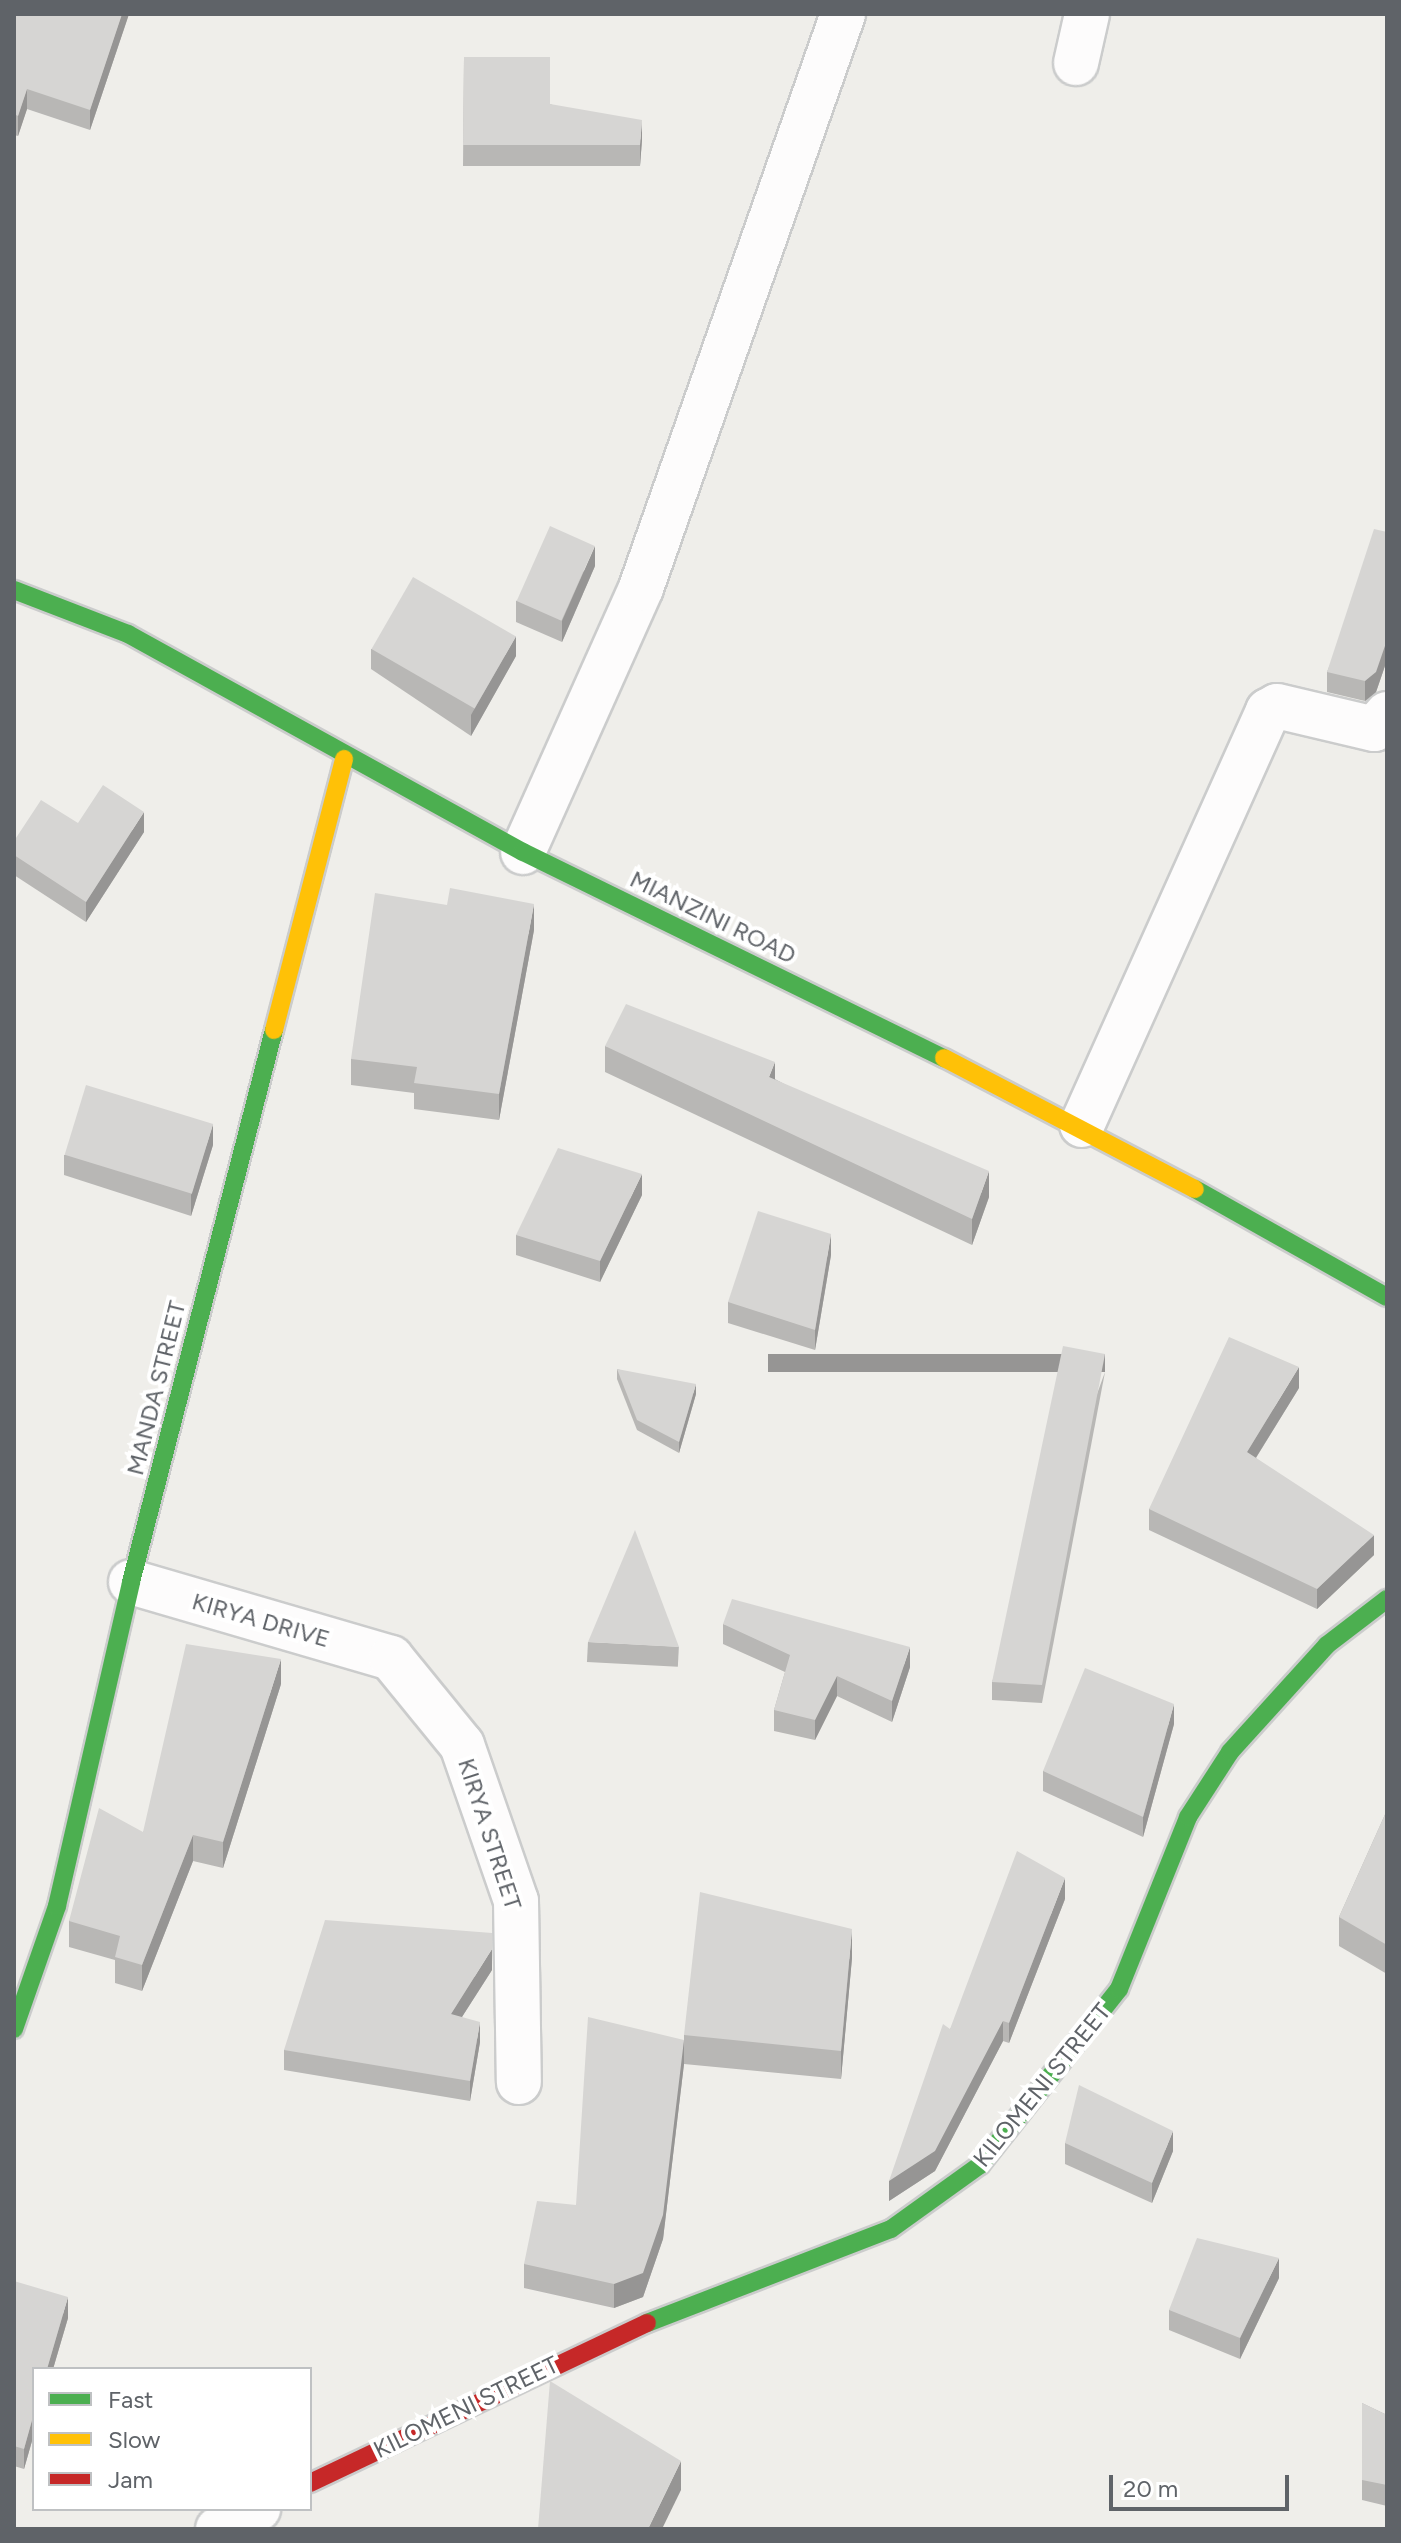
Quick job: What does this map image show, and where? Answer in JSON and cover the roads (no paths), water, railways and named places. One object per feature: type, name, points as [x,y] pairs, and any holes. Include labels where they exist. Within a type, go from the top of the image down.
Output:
[{"type":"street","points":[[523,852],[641,588],[843,14]]},
{"type":"street","points":[[1076,63],[1087,14]]},
{"type":"street","name":"MIANZINI ROAD","points":[[14,590],[128,634],[344,759],[523,852],[1082,1125],[1387,1297]]},
{"type":"street","points":[[1082,1125],[1268,711],[1277,706],[1374,729],[1387,714]]},
{"type":"street","name":"MANDA STREET","points":[[14,2029],[57,1906],[131,1582],[344,759]]},
{"type":"street","name":"KIRYA DRIVE","points":[[131,1582],[391,1658]]},
{"type":"street","name":"KILOMENI STREET","points":[[312,2482],[617,2334],[891,2229],[941,2199],[980,2165],[1119,1989],[1188,1817],[1230,1752],[1327,1645],[1387,1599]]},
{"type":"street","name":"KIRYA STREET","points":[[391,1658],[462,1745],[516,1901],[519,2082]]},
{"type":"street","points":[[218,2529],[254,2511]]}]
